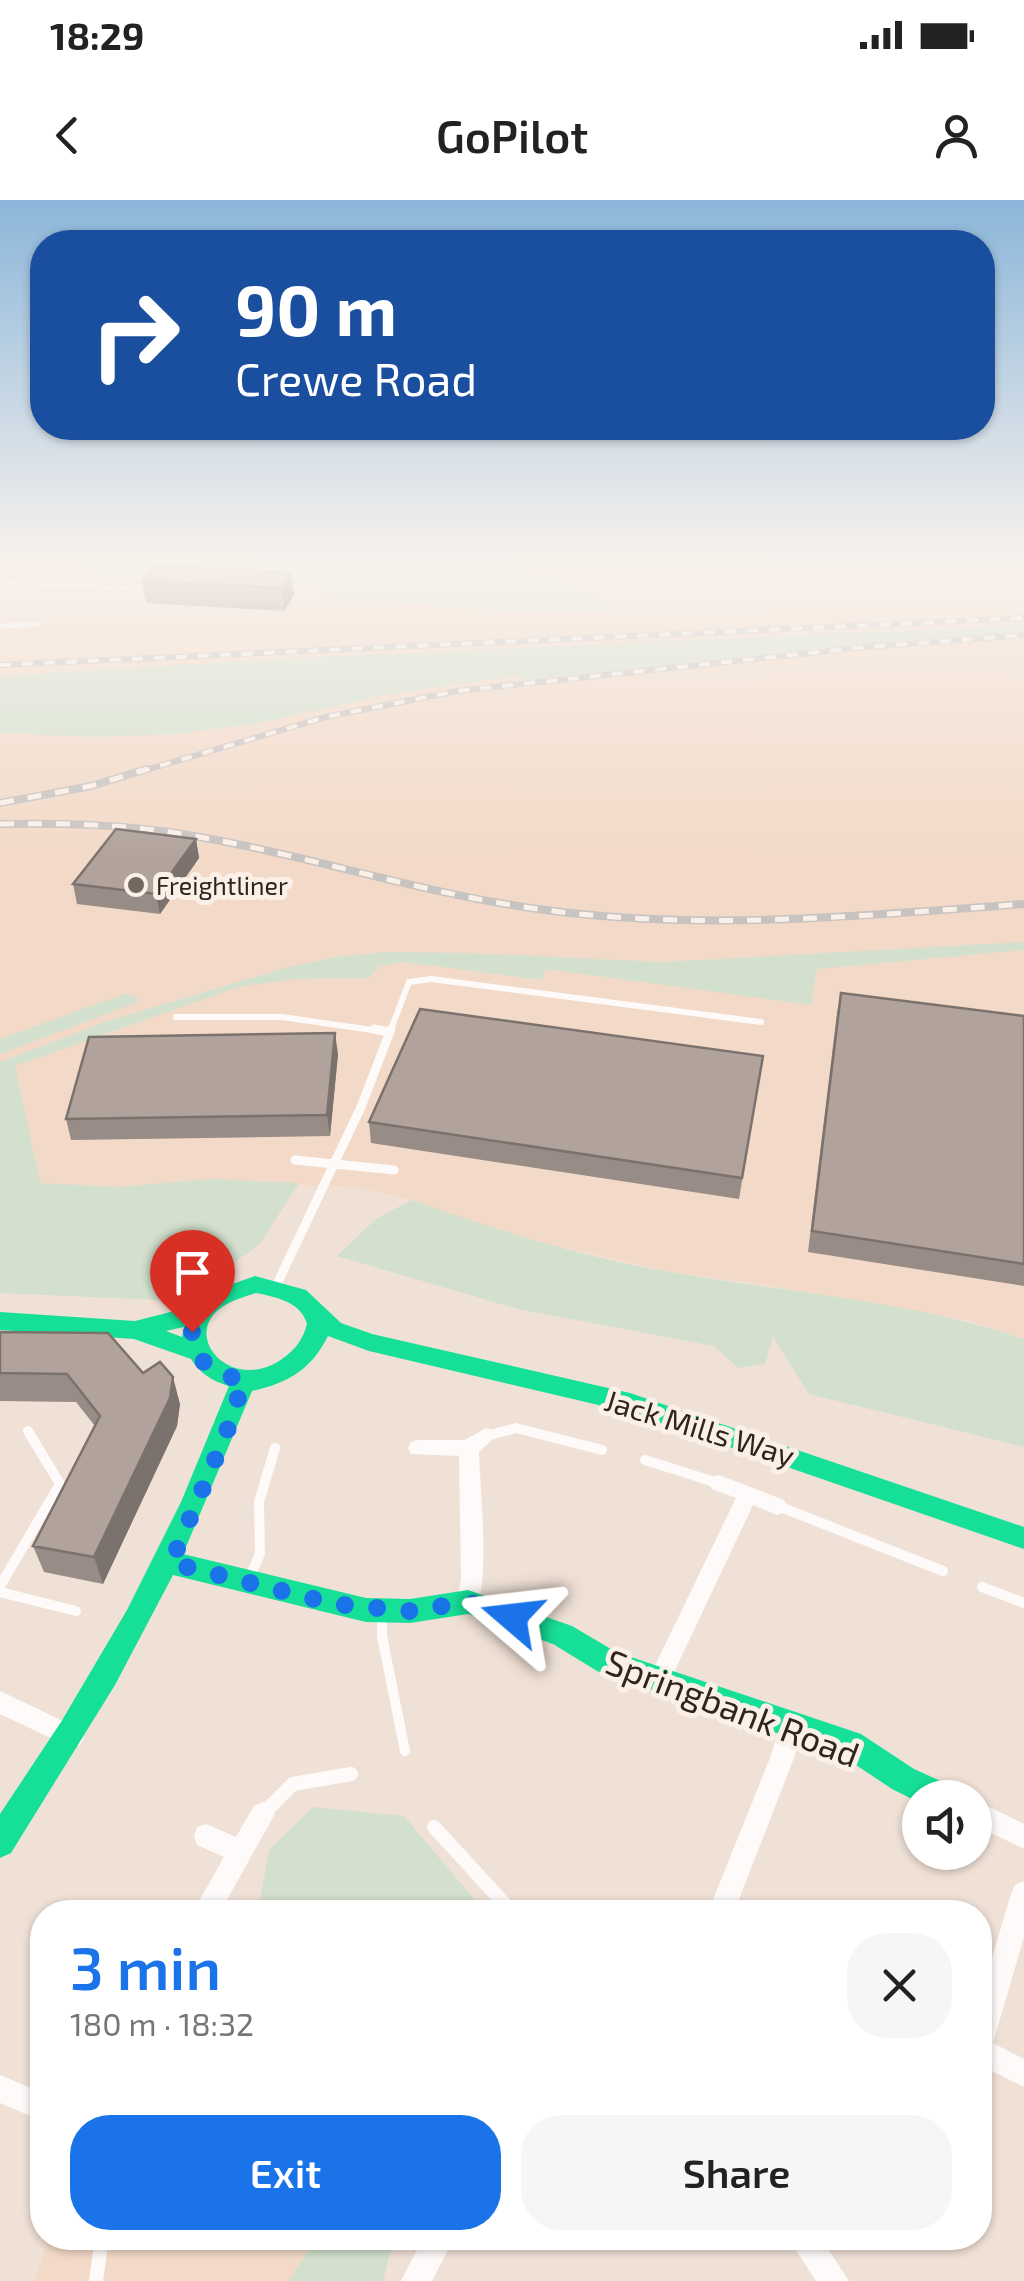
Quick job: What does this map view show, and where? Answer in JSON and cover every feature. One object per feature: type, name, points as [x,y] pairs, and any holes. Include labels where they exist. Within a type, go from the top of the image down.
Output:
[{"type":"main road","points":[[277,1284],[310,1300],[318,1313],[320,1330],[314,1348],[284,1372],[244,1380],[221,1376],[204,1365],[193,1350],[192,1332],[199,1314],[233,1289],[277,1284]]},
{"type":"main road","name":"Jack Mills Way","points":[[318,1313],[333,1329],[369,1342],[630,1403],[1024,1538]]},
{"type":"main road","points":[[135,1330],[199,1314]]},
{"type":"main road","points":[[0,1321],[135,1330],[193,1350]]},
{"type":"main road","name":"Jack Mills Way","points":[[314,1348],[369,1342]]},
{"type":"main road","points":[[0,1842],[126,1649],[171,1563],[226,1434],[244,1380]]},
{"type":"main road","name":"Springbank Road","points":[[171,1563],[334,1604],[382,1611],[468,1602],[562,1635],[607,1662],[850,1744],[903,1780]]},
{"type":"street","points":[[418,1448],[478,1442],[468,1602]]},
{"type":"street","points":[[719,1483],[777,1506]]},
{"type":"street","points":[[660,1678],[748,1494]]},
{"type":"street","points":[[0,1702],[72,1737]]},
{"type":"street","points":[[726,1900],[782,1758],[790,1724]]},
{"type":"street","points":[[213,1900],[262,1814]]},
{"type":"street","points":[[992,1821],[1024,1837]]},
{"type":"street","points":[[206,1836],[240,1851]]},
{"type":"street","points":[[992,2002],[1024,1894]]},
{"type":"street","points":[[992,2057],[1024,2073]]},
{"type":"street","points":[[0,2089],[30,2101]]},
{"type":"street","points":[[416,2281],[433,2250]]},
{"type":"street","points":[[810,2250],[827,2278]]},
{"type":"lane","points":[[277,1284],[361,1107],[409,982],[420,979],[761,1022]]},
{"type":"lane","points":[[176,1018],[282,1017],[354,1024],[388,1032]]},
{"type":"lane","points":[[295,1160],[394,1170]]},
{"type":"lane","points":[[478,1442],[516,1428],[602,1450]]},
{"type":"lane","points":[[28,1431],[60,1484],[0,1589],[76,1611]]},
{"type":"lane","points":[[248,1581],[260,1554],[259,1502],[276,1448]]},
{"type":"lane","points":[[644,1460],[719,1483]]},
{"type":"lane","points":[[777,1506],[942,1571]]},
{"type":"lane","points":[[982,1587],[1024,1603]]},
{"type":"lane","points":[[382,1611],[382,1636],[405,1750]]},
{"type":"lane","points":[[262,1814],[292,1784],[351,1774]]},
{"type":"lane","points":[[434,1827],[501,1900]]},
{"type":"lane","points":[[96,2281],[100,2250]]},
{"type":"shaded area","points":[[0,661],[1024,661],[1024,942],[663,962],[468,953],[387,952],[337,957],[288,967],[108,1021],[0,1062]]},
{"type":"shaded area","points":[[1024,950],[1024,1339],[971,1321],[669,1272],[507,1234],[412,1200],[359,1188],[207,1179],[120,1187],[39,1183],[15,1066],[238,987],[403,962],[542,980],[545,969],[810,1004],[816,969]]},
{"type":"shaded area","points":[[45,2250],[308,2250],[289,2281],[34,2281]]},
{"type":"green space","points":[[244,661],[706,661],[524,680],[521,676],[505,677],[380,696],[259,723],[176,734],[93,737],[0,733],[0,676]]},
{"type":"green space","points":[[1024,942],[1024,950],[817,969],[811,1005],[546,969],[542,980],[403,962],[379,966],[369,978],[295,979],[238,987],[15,1066],[40,1183],[120,1187],[207,1179],[299,1183],[259,1245],[191,1294],[158,1300],[0,1293],[0,1062],[108,1021],[288,967],[387,952],[663,962]]},
{"type":"green space","points":[[127,993],[138,1002],[0,1054],[0,1039]]},
{"type":"green space","points":[[412,1200],[604,1259],[893,1306],[1024,1339],[1024,1447],[809,1394],[773,1337],[765,1364],[738,1368],[714,1346],[518,1309],[337,1256],[377,1218]]},
{"type":"green space","points":[[313,1807],[404,1816],[475,1900],[260,1900],[269,1850]]},
{"type":"green space","points":[[308,2250],[391,2250],[383,2281],[289,2281]]},
{"type":"building","points":[[116,829],[196,839],[156,894],[73,884]]},
{"type":"building","points":[[841,993],[1024,1016],[1024,1264],[812,1231]]},
{"type":"building","points":[[420,1009],[763,1056],[742,1178],[369,1122]]},
{"type":"building","points":[[335,1033],[327,1115],[66,1119],[89,1037]]},
{"type":"building","points":[[0,1332],[108,1333],[143,1373],[160,1362],[173,1377],[170,1398],[94,1557],[33,1546],[100,1416],[67,1374],[0,1373]]},
{"type":"railway","points":[[0,665],[85,661]]},
{"type":"railway","points":[[139,772],[326,717],[457,691],[735,661]]},
{"type":"railway","points":[[0,803],[91,786],[147,769]]},
{"type":"railway","points":[[0,824],[91,825],[182,834],[487,901],[593,915],[778,920],[1024,904]]},
{"type":"traffic: fast","points":[[255,1284],[298,1296],[316,1313],[319,1324],[305,1354],[279,1375],[251,1381],[225,1375],[205,1361],[194,1341],[196,1319],[215,1299],[255,1284]]},
{"type":"traffic: fast","points":[[318,1313],[333,1329],[369,1342],[630,1403],[1024,1538]]},
{"type":"traffic: fast","points":[[139,1329],[199,1314]]},
{"type":"traffic: fast","points":[[0,1321],[135,1330],[193,1350]]},
{"type":"traffic: fast","points":[[0,1842],[137,1619],[194,1502],[244,1380]]},
{"type":"traffic: fast","points":[[171,1563],[366,1610],[410,1611],[468,1602],[562,1635],[607,1662],[850,1744],[905,1780]]},
{"type":"place","name":"Freightliner","points":[[136,885]]},
{"type":"route","points":[[192,1332],[193,1350],[204,1365],[221,1376],[244,1380],[226,1434],[171,1563],[366,1610],[410,1611],[468,1602],[512,1617]]}]
